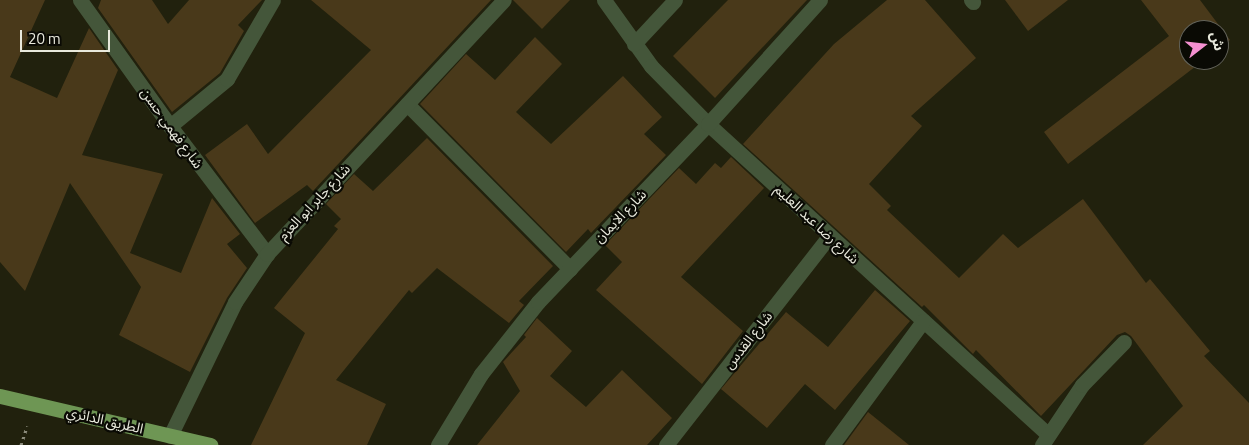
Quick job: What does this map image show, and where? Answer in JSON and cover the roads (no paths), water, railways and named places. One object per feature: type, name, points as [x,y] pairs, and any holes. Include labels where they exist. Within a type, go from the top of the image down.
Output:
[{"type":"highway","name":"الطريق الدائري","points":[[0,396],[210,445]]},
{"type":"street","name":"شارع فهمي حسن","points":[[80,0],[170,126],[267,254]]},
{"type":"street","points":[[170,126],[227,79],[273,0]]},
{"type":"street","name":"شارع جابر ابو العزم","points":[[170,436],[235,302],[267,254],[504,0]]},
{"type":"street","name":"شارع رضا عبد العليم","points":[[604,0],[634,44],[708,124],[923,320],[1044,440]]},
{"type":"street","points":[[634,44],[675,0]]},
{"type":"street","name":"شارع الايمان","points":[[438,445],[481,374],[526,316],[708,124],[820,0]]},
{"type":"street","points":[[407,104],[570,269]]},
{"type":"street","name":"شارع القدس","points":[[666,445],[830,236]]},
{"type":"street","points":[[832,445],[923,320]]},
{"type":"street","points":[[1044,440],[1082,385],[1124,342]]}]
